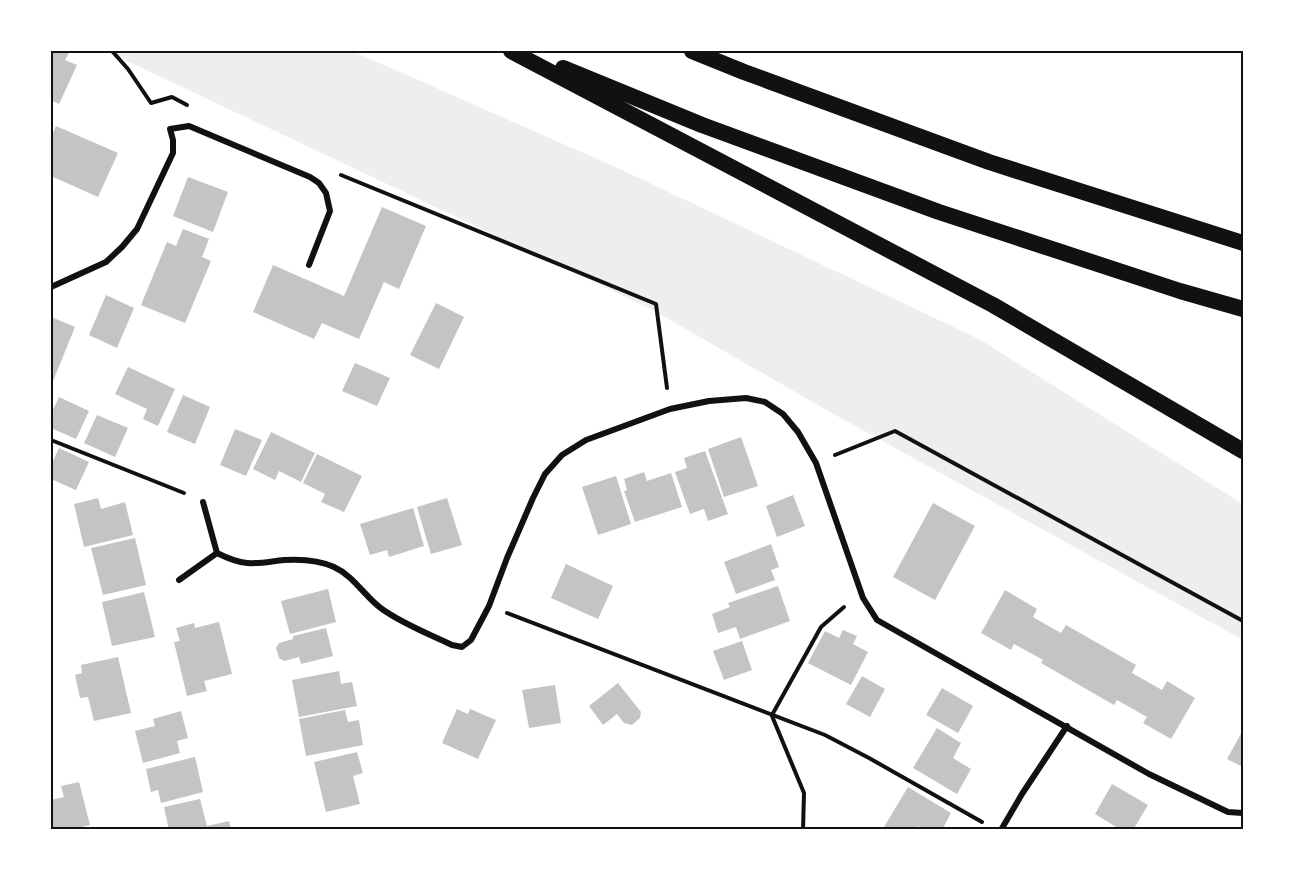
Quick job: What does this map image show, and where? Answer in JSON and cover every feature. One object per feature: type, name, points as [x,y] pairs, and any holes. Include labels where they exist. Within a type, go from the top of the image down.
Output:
[{"type":"highway","points":[[511,51],[993,305],[1243,451]]},
{"type":"highway","points":[[522,51],[702,125],[939,212],[1180,291],[1243,309]]},
{"type":"highway","points":[[692,51],[989,162],[1243,243]]},
{"type":"street","points":[[51,287],[106,262],[122,247],[137,229],[173,153],[170,129],[189,126],[310,177],[319,183],[326,193],[330,211],[309,265]]},
{"type":"street","points":[[217,553],[248,563],[303,560],[334,567],[349,577],[380,608],[393,617],[452,645],[462,647],[471,640],[489,606],[507,558],[545,474],[562,455],[586,440],[670,409],[709,401],[746,398],[765,402],[783,414],[798,432],[816,463],[863,598],[877,620],[1149,774],[1228,812],[1243,813]]},
{"type":"street","points":[[203,502],[217,553]]},
{"type":"street","points":[[179,580],[217,553]]},
{"type":"street","points":[[1001,830],[1067,726]]},
{"type":"path","points":[[112,51],[128,69],[151,103],[172,98],[191,106]]},
{"type":"path","points":[[340,175],[656,304],[670,409]]},
{"type":"path","points":[[816,463],[895,431],[1243,621]]},
{"type":"path","points":[[51,440],[203,502]]},
{"type":"path","points":[[772,715],[821,627],[844,607],[863,598]]},
{"type":"path","points":[[489,606],[825,735],[986,824]]},
{"type":"path","points":[[772,715],[804,793],[803,830]]},
{"type":"shaded area","points":[[106,51],[352,51],[620,169],[979,339],[1243,504],[1243,640],[830,412],[651,309]]},
{"type":"building","points":[[51,51],[70,51],[65,60],[77,65],[59,104],[51,100]]},
{"type":"building","points":[[56,126],[118,153],[98,197],[51,176],[51,134]]},
{"type":"building","points":[[188,177],[228,192],[213,232],[173,216]]},
{"type":"building","points":[[382,207],[426,226],[399,289],[384,282],[359,339],[322,323],[314,339],[253,312],[273,265],[344,296]]},
{"type":"building","points":[[183,229],[209,239],[202,257],[211,261],[185,323],[141,305],[167,242],[176,246]]},
{"type":"building","points":[[106,295],[134,308],[117,348],[89,335]]},
{"type":"building","points":[[436,303],[464,317],[439,369],[410,355]]},
{"type":"building","points":[[51,317],[75,327],[51,386]]},
{"type":"building","points":[[355,363],[390,378],[377,406],[342,391]]},
{"type":"building","points":[[128,367],[175,389],[158,426],[143,419],[147,409],[115,394]]},
{"type":"building","points":[[183,395],[210,407],[195,444],[167,432]]},
{"type":"building","points":[[59,397],[89,411],[76,439],[51,428],[51,414]]},
{"type":"building","points":[[97,415],[128,428],[115,457],[84,443]]},
{"type":"building","points":[[235,429],[262,440],[246,476],[220,465]]},
{"type":"building","points":[[271,432],[315,453],[301,482],[279,471],[275,480],[253,469]]},
{"type":"building","points":[[741,437],[758,486],[724,497],[708,449]]},
{"type":"building","points":[[59,448],[89,462],[76,490],[51,479],[51,465]]},
{"type":"building","points":[[705,451],[728,514],[708,521],[704,509],[690,514],[675,472],[687,468],[684,458]]},
{"type":"building","points":[[317,454],[362,476],[344,512],[321,502],[325,494],[303,483]]},
{"type":"building","points":[[644,472],[647,481],[671,473],[682,507],[635,522],[624,491],[627,490],[624,479]]},
{"type":"building","points":[[616,476],[631,524],[598,535],[582,487]]},
{"type":"building","points":[[793,495],[805,526],[777,537],[766,506]]},
{"type":"building","points":[[98,498],[101,509],[125,502],[133,535],[84,547],[74,504]]},
{"type":"building","points":[[447,498],[462,545],[431,554],[417,507]]},
{"type":"building","points":[[933,503],[975,526],[935,600],[893,577]]},
{"type":"building","points":[[413,508],[424,546],[389,557],[387,550],[370,555],[360,524]]},
{"type":"building","points":[[135,538],[146,585],[103,595],[91,548]]},
{"type":"building","points":[[771,544],[779,567],[771,570],[775,580],[736,594],[724,562]]},
{"type":"building","points":[[566,564],[613,586],[598,619],[551,598]]},
{"type":"building","points":[[778,586],[790,621],[740,639],[736,627],[718,633],[712,614],[730,607],[728,603]]},
{"type":"building","points":[[328,589],[336,622],[290,634],[281,601]]},
{"type":"building","points":[[1005,590],[1037,609],[1033,617],[1061,633],[1066,625],[1136,665],[1132,673],[1162,690],[1167,681],[1195,698],[1171,739],[1143,723],[1147,717],[1117,700],[1114,705],[1041,663],[1043,660],[1014,644],[1011,650],[981,633]]},
{"type":"building","points":[[144,592],[155,637],[112,646],[102,602]]},
{"type":"building","points":[[219,622],[232,674],[204,681],[207,691],[187,696],[174,642],[180,641],[176,628],[194,623],[195,628]]},
{"type":"building","points":[[326,628],[333,656],[301,664],[299,657],[284,661],[279,658],[276,648],[279,643],[293,639],[293,636]]},
{"type":"building","points":[[843,630],[857,636],[853,644],[868,652],[851,685],[808,663],[825,631],[839,638]]},
{"type":"building","points":[[742,641],[752,670],[724,680],[713,651]]},
{"type":"building","points":[[118,657],[131,713],[94,721],[88,697],[80,698],[75,675],[82,673],[81,665]]},
{"type":"building","points":[[339,671],[341,684],[352,682],[357,706],[299,717],[292,680]]},
{"type":"building","points":[[862,676],[885,689],[870,717],[846,704]]},
{"type":"building","points":[[618,683],[641,712],[640,718],[632,725],[624,723],[617,714],[603,725],[589,706]]},
{"type":"building","points":[[555,685],[561,723],[529,728],[522,690]]},
{"type":"building","points":[[942,688],[973,706],[958,733],[926,715]]},
{"type":"building","points":[[457,709],[468,714],[470,709],[496,720],[478,759],[442,743]]},
{"type":"building","points":[[345,710],[348,722],[359,720],[363,745],[306,756],[299,719]]},
{"type":"building","points":[[181,711],[188,738],[177,741],[180,753],[143,763],[135,731],[155,726],[153,719]]},
{"type":"building","points":[[937,728],[961,743],[953,758],[971,769],[957,794],[913,768]]},
{"type":"building","points":[[1243,730],[1243,767],[1227,759]]},
{"type":"building","points":[[357,752],[363,773],[353,776],[360,804],[326,812],[314,762]]},
{"type":"building","points":[[195,757],[203,792],[161,803],[158,790],[151,792],[146,769]]},
{"type":"building","points":[[79,782],[90,825],[69,830],[51,830],[51,800],[64,797],[61,786]]},
{"type":"building","points":[[1112,784],[1148,805],[1133,830],[1121,830],[1095,814]]},
{"type":"building","points":[[908,787],[951,813],[942,830],[924,830],[918,826],[916,830],[890,830],[884,827]]},
{"type":"building","points":[[200,799],[207,826],[229,821],[231,830],[169,830],[164,807]]}]
